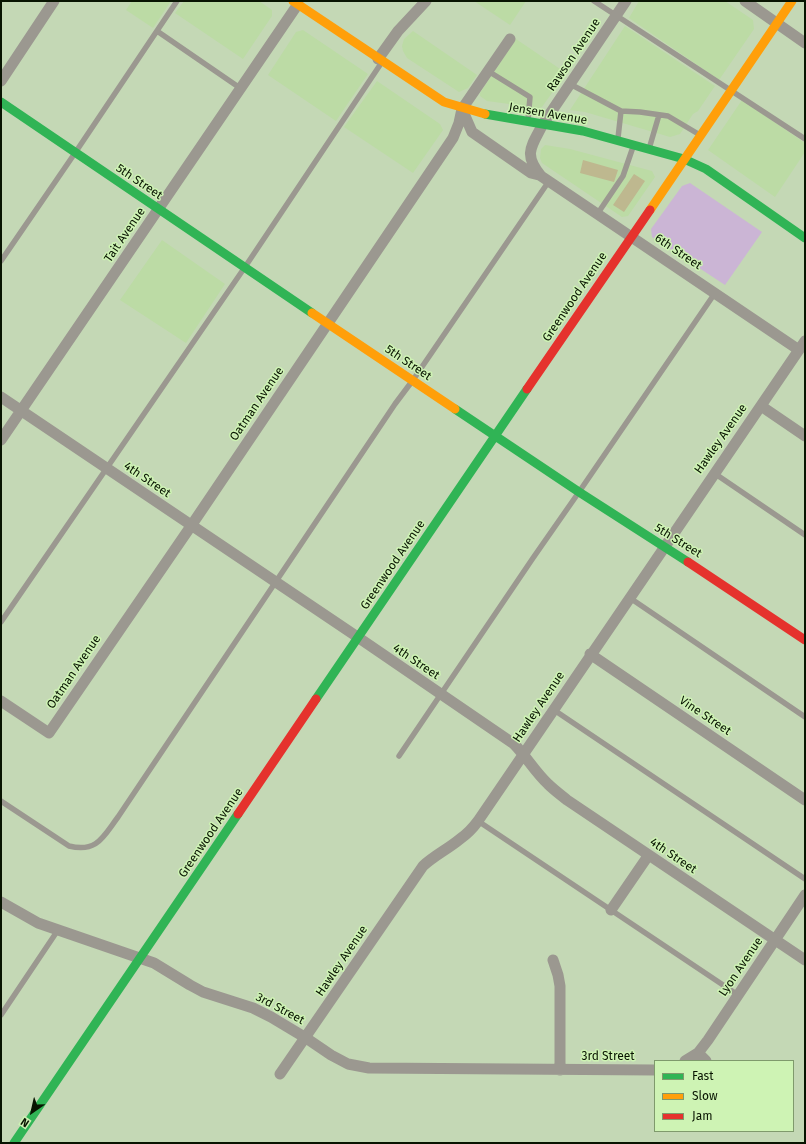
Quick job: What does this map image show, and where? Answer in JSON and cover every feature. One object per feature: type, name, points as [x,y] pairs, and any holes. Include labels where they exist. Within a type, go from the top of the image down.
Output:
[{"type":"street","points":[[1,81],[54,1]]},
{"type":"street","points":[[380,60],[398,31],[426,1]]},
{"type":"street","name":"Rawson Avenue","points":[[543,124],[626,1]]},
{"type":"street","points":[[745,1],[805,43]]},
{"type":"street","name":"Greenwood Avenue","points":[[14,1143],[792,1]]},
{"type":"street","name":"Jensen Avenue","points":[[295,3],[435,97],[462,109],[497,117],[583,131],[684,159],[706,169],[805,238]]},
{"type":"street","name":"Tait Avenue","points":[[1,440],[240,88],[295,3]]},
{"type":"street","name":"Oatman Avenue","points":[[1,701],[49,732],[191,526],[452,138],[459,123],[462,109],[510,39]]},
{"type":"street","name":"5th Street","points":[[1,102],[495,436],[805,640]]},
{"type":"street","name":"6th Street","points":[[462,109],[472,132],[531,173],[545,178]]},
{"type":"street","name":"6th Street","points":[[543,124],[530,151],[532,165],[545,178],[715,293],[802,346]]},
{"type":"street","name":"Hawley Avenue","points":[[280,1074],[424,866],[433,857],[471,830],[478,821],[523,753],[554,710],[590,654],[802,346]]},
{"type":"street","name":"4th Street","points":[[1,397],[514,744],[548,785],[567,800],[648,856],[805,960]]},
{"type":"street","points":[[761,406],[805,436]]},
{"type":"street","name":"Vine Street","points":[[590,654],[805,800]]},
{"type":"street","points":[[611,910],[648,856]]},
{"type":"street","name":"Lyon Avenue","points":[[698,1053],[805,895]]},
{"type":"street","name":"3rd Street","points":[[1,902],[38,923],[140,957],[154,963],[203,992],[253,1008],[271,1017],[348,1064],[369,1068],[654,1070]]},
{"type":"street","points":[[553,960],[560,986],[560,1070]]},
{"type":"street","points":[[687,1060],[698,1053],[705,1060]]},
{"type":"lane","points":[[594,1],[805,139]]},
{"type":"lane","points":[[1,261],[157,31],[174,2]]},
{"type":"lane","points":[[157,31],[240,88]]},
{"type":"lane","points":[[1,622],[245,267],[380,60]]},
{"type":"lane","points":[[488,71],[530,97],[528,122]]},
{"type":"lane","points":[[570,84],[621,112],[668,116],[700,135]]},
{"type":"lane","points":[[617,140],[621,112]]},
{"type":"lane","points":[[649,149],[659,115]]},
{"type":"lane","points":[[598,213],[623,176],[634,144]]},
{"type":"lane","points":[[1,801],[69,846],[86,848],[100,841],[122,811],[395,404],[413,380],[545,178]]},
{"type":"lane","points":[[399,756],[715,293]]},
{"type":"lane","points":[[714,473],[805,535]]},
{"type":"lane","points":[[630,598],[805,717]]},
{"type":"lane","points":[[554,710],[805,879]]},
{"type":"lane","points":[[478,821],[738,995]]},
{"type":"lane","points":[[1,1015],[58,930]]},
{"type":"shaded area","points":[[132,1],[171,1],[153,28],[126,10]]},
{"type":"shaded area","points":[[184,1],[259,1],[272,10],[272,16],[243,59],[175,13]]},
{"type":"shaded area","points":[[474,1],[526,1],[510,25]]},
{"type":"shaded area","points":[[639,1],[725,1],[753,20],[754,29],[719,80],[629,18]]},
{"type":"shaded area","points":[[625,26],[715,86],[698,111],[693,114],[680,134],[670,137],[585,112],[570,110]]},
{"type":"shaded area","points":[[303,30],[368,74],[336,121],[268,75],[296,32]]},
{"type":"shaded area","points":[[413,31],[477,75],[468,88],[459,92],[407,58],[402,46],[404,39]]},
{"type":"shaded area","points":[[516,39],[566,73],[542,107],[539,108],[487,101],[480,96],[480,93]]},
{"type":"shaded area","points":[[377,81],[440,124],[443,130],[413,173],[344,127]]},
{"type":"shaded area","points":[[742,100],[805,143],[805,152],[775,197],[708,150]]},
{"type":"shaded area","points":[[545,145],[570,149],[652,171],[655,177],[628,216],[622,217],[542,163],[540,158],[541,149]]},
{"type":"shaded area","points":[[690,183],[762,232],[725,285],[652,237],[651,229],[682,186]]},
{"type":"shaded area","points":[[162,240],[225,284],[186,343],[120,300]]},
{"type":"building","points":[[583,160],[618,170],[614,182],[580,173]]},
{"type":"building","points":[[634,174],[645,181],[624,212],[613,205]]},
{"type":"traffic: fast","points":[[1,102],[312,313]]},
{"type":"traffic: fast","points":[[485,114],[583,131],[684,159],[706,169],[805,238]]},
{"type":"traffic: fast","points":[[316,699],[527,389]]},
{"type":"traffic: fast","points":[[455,409],[579,492],[688,562]]},
{"type":"traffic: fast","points":[[14,1143],[238,814]]},
{"type":"traffic: slow","points":[[293,1],[444,102],[485,114]]},
{"type":"traffic: slow","points":[[650,210],[792,1]]},
{"type":"traffic: slow","points":[[312,313],[455,409]]},
{"type":"traffic: jam","points":[[527,389],[650,210]]},
{"type":"traffic: jam","points":[[688,562],[805,640]]},
{"type":"traffic: jam","points":[[238,814],[316,699]]}]
